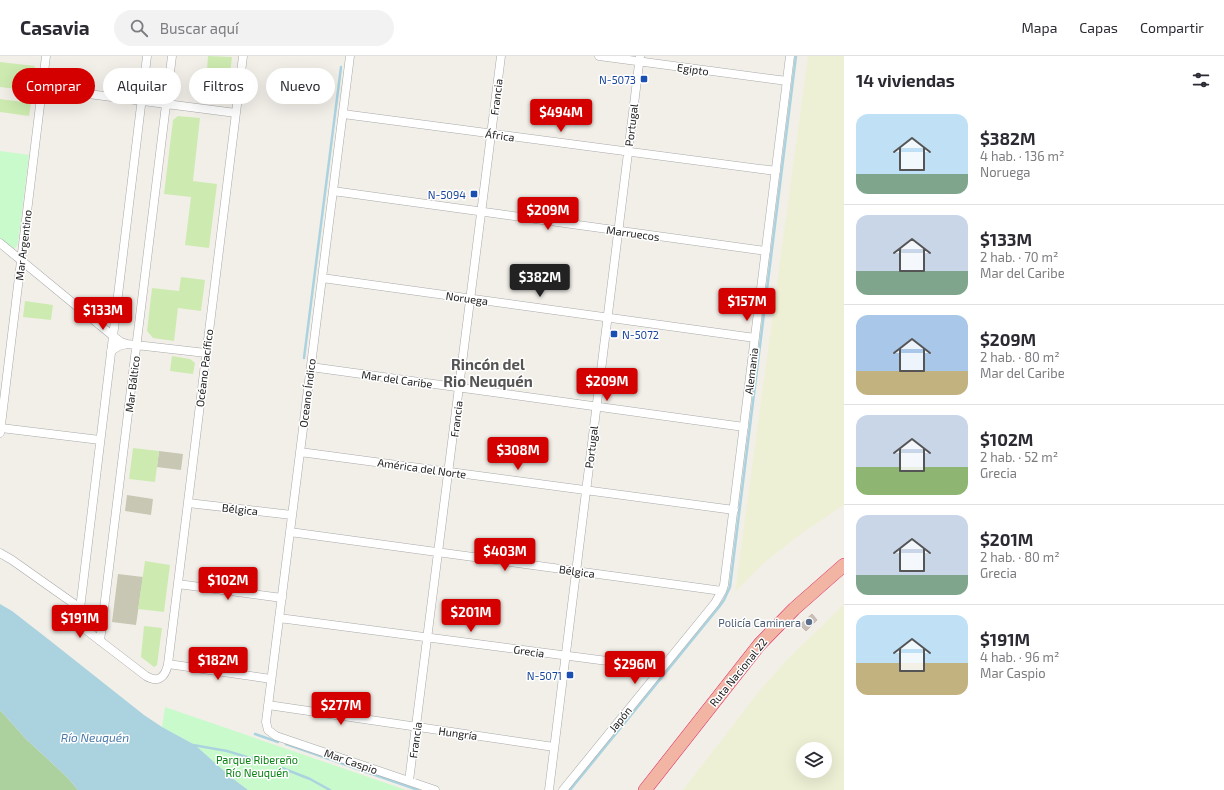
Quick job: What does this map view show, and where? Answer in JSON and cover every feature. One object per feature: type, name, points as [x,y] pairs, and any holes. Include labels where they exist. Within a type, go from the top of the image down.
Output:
[{"type":"highway","name":"Ruta Nacional 22","points":[[644,790],[759,645],[794,609],[844,565]]},
{"type":"street","name":"Mar Argentino","points":[[44,68],[46,56]]},
{"type":"street","points":[[145,68],[147,56]]},
{"type":"street","name":"Mar Báltico","points":[[170,68],[172,56]]},
{"type":"street","name":"Océano Pacífico","points":[[100,641],[148,677],[154,679],[160,678],[166,673],[243,56]]},
{"type":"street","name":"Oceano Índico","points":[[268,730],[266,722],[271,679],[350,56]]},
{"type":"street","name":"Francia","points":[[409,781],[501,56]]},
{"type":"street","name":"Egipto","points":[[599,56],[640,59],[787,82]]},
{"type":"street","name":"Alemania","points":[[722,591],[726,579],[790,56]]},
{"type":"street","name":"Portugal","points":[[549,790],[640,59]]},
{"type":"street","name":"Mar Argentino","points":[[0,430],[4,373],[21,261],[40,104]]},
{"type":"street","points":[[100,641],[83,628],[79,621],[141,104]]},
{"type":"street","points":[[166,104],[236,113]]},
{"type":"street","name":"Mar Báltico","points":[[100,641],[166,104]]},
{"type":"street","name":"África","points":[[343,114],[776,171]]},
{"type":"street","name":"Marruecos","points":[[333,192],[766,251]]},
{"type":"street","points":[[0,243],[113,336],[127,344]]},
{"type":"street","name":"Noruega","points":[[322,278],[755,338]]},
{"type":"street","points":[[111,351],[119,346],[127,344],[206,353]]},
{"type":"street","name":"Mar del Caribe","points":[[311,367],[744,427]]},
{"type":"street","points":[[0,430],[100,440]]},
{"type":"street","name":"América del Norte","points":[[300,452],[734,510]]},
{"type":"street","name":"Bélgica","points":[[188,503],[292,515]]},
{"type":"street","name":"Bélgica","points":[[290,532],[722,591]]},
{"type":"street","points":[[0,553],[80,608]]},
{"type":"street","points":[[178,584],[282,598]]},
{"type":"street","name":"Japón","points":[[563,790],[715,603],[722,591]]},
{"type":"street","name":"Grecia","points":[[279,618],[661,668]]},
{"type":"street","points":[[168,664],[271,679]]},
{"type":"street","name":"Hungría","points":[[268,705],[554,746]]},
{"type":"street","name":"Mar Caspio","points":[[268,730],[276,736],[435,790]]},
{"type":"shaded area","points":[[808,56],[844,56],[844,505],[802,533],[765,562],[735,592]]},
{"type":"shaded area","points":[[159,451],[183,454],[181,470],[157,467]]},
{"type":"shaded area","points":[[127,495],[153,499],[151,515],[125,511]]},
{"type":"shaded area","points":[[118,574],[143,577],[136,625],[112,622]]},
{"type":"shaded area","points":[[844,604],[844,790],[683,790],[760,690],[786,661]]},
{"type":"green space","points":[[208,56],[232,57],[231,68],[207,68]]},
{"type":"green space","points":[[0,62],[35,66],[35,68],[12,68],[12,88],[0,87]]},
{"type":"green space","points":[[0,99],[12,101],[12,104],[31,104],[29,116],[0,112]]},
{"type":"green space","points":[[178,116],[200,118],[193,181],[217,184],[209,248],[185,245],[191,197],[164,194],[173,120]]},
{"type":"green space","points":[[0,151],[29,155],[18,243],[13,249],[0,240]]},
{"type":"green space","points":[[181,277],[205,280],[201,311],[178,308],[174,341],[153,338],[147,331],[152,288],[179,291]]},
{"type":"green space","points":[[25,301],[53,305],[51,320],[23,317]]},
{"type":"green space","points":[[172,356],[190,359],[195,363],[193,374],[170,371]]},
{"type":"green space","points":[[133,448],[159,451],[155,482],[129,479]]},
{"type":"green space","points":[[145,561],[170,565],[164,612],[138,609]]},
{"type":"green space","points":[[144,626],[162,628],[157,665],[154,667],[141,657]]},
{"type":"green space","name":"Parque Ribereño Río Neuquén","points":[[165,707],[406,790],[248,790],[232,778],[195,745],[162,727]]},
{"type":"green space","points":[[0,710],[26,739],[67,777],[78,790],[0,790]]},
{"type":"water","name":"Río Neuquén","points":[[0,604],[12,611],[144,715],[162,727],[195,745],[232,778],[248,790],[78,790],[67,777],[26,739],[0,710]]},
{"type":"building","name":"Policía Caminera","points":[[812,614],[817,620],[806,631],[800,625]]},
{"type":"waterway","points":[[570,790],[719,607],[730,587],[796,56]]},
{"type":"waterway","points":[[304,358],[341,67]]},
{"type":"waterway","points":[[255,734],[278,742]]},
{"type":"waterway","points":[[286,744],[418,790]]},
{"type":"waterway","points":[[193,745],[227,751],[270,764]]},
{"type":"waterway","points":[[282,768],[310,779],[330,790]]},
{"type":"place","name":"N-5073","points":[[644,79]]},
{"type":"place","name":"N-5094","points":[[474,194]]},
{"type":"place","name":"N-5072","points":[[614,334]]},
{"type":"place","name":"Policía Caminera","points":[[809,622]]},
{"type":"place","name":"N-5071","points":[[570,675]]},
{"type":"district","name":"Rincón del Rio Neuquén","points":[[488,372]]}]
